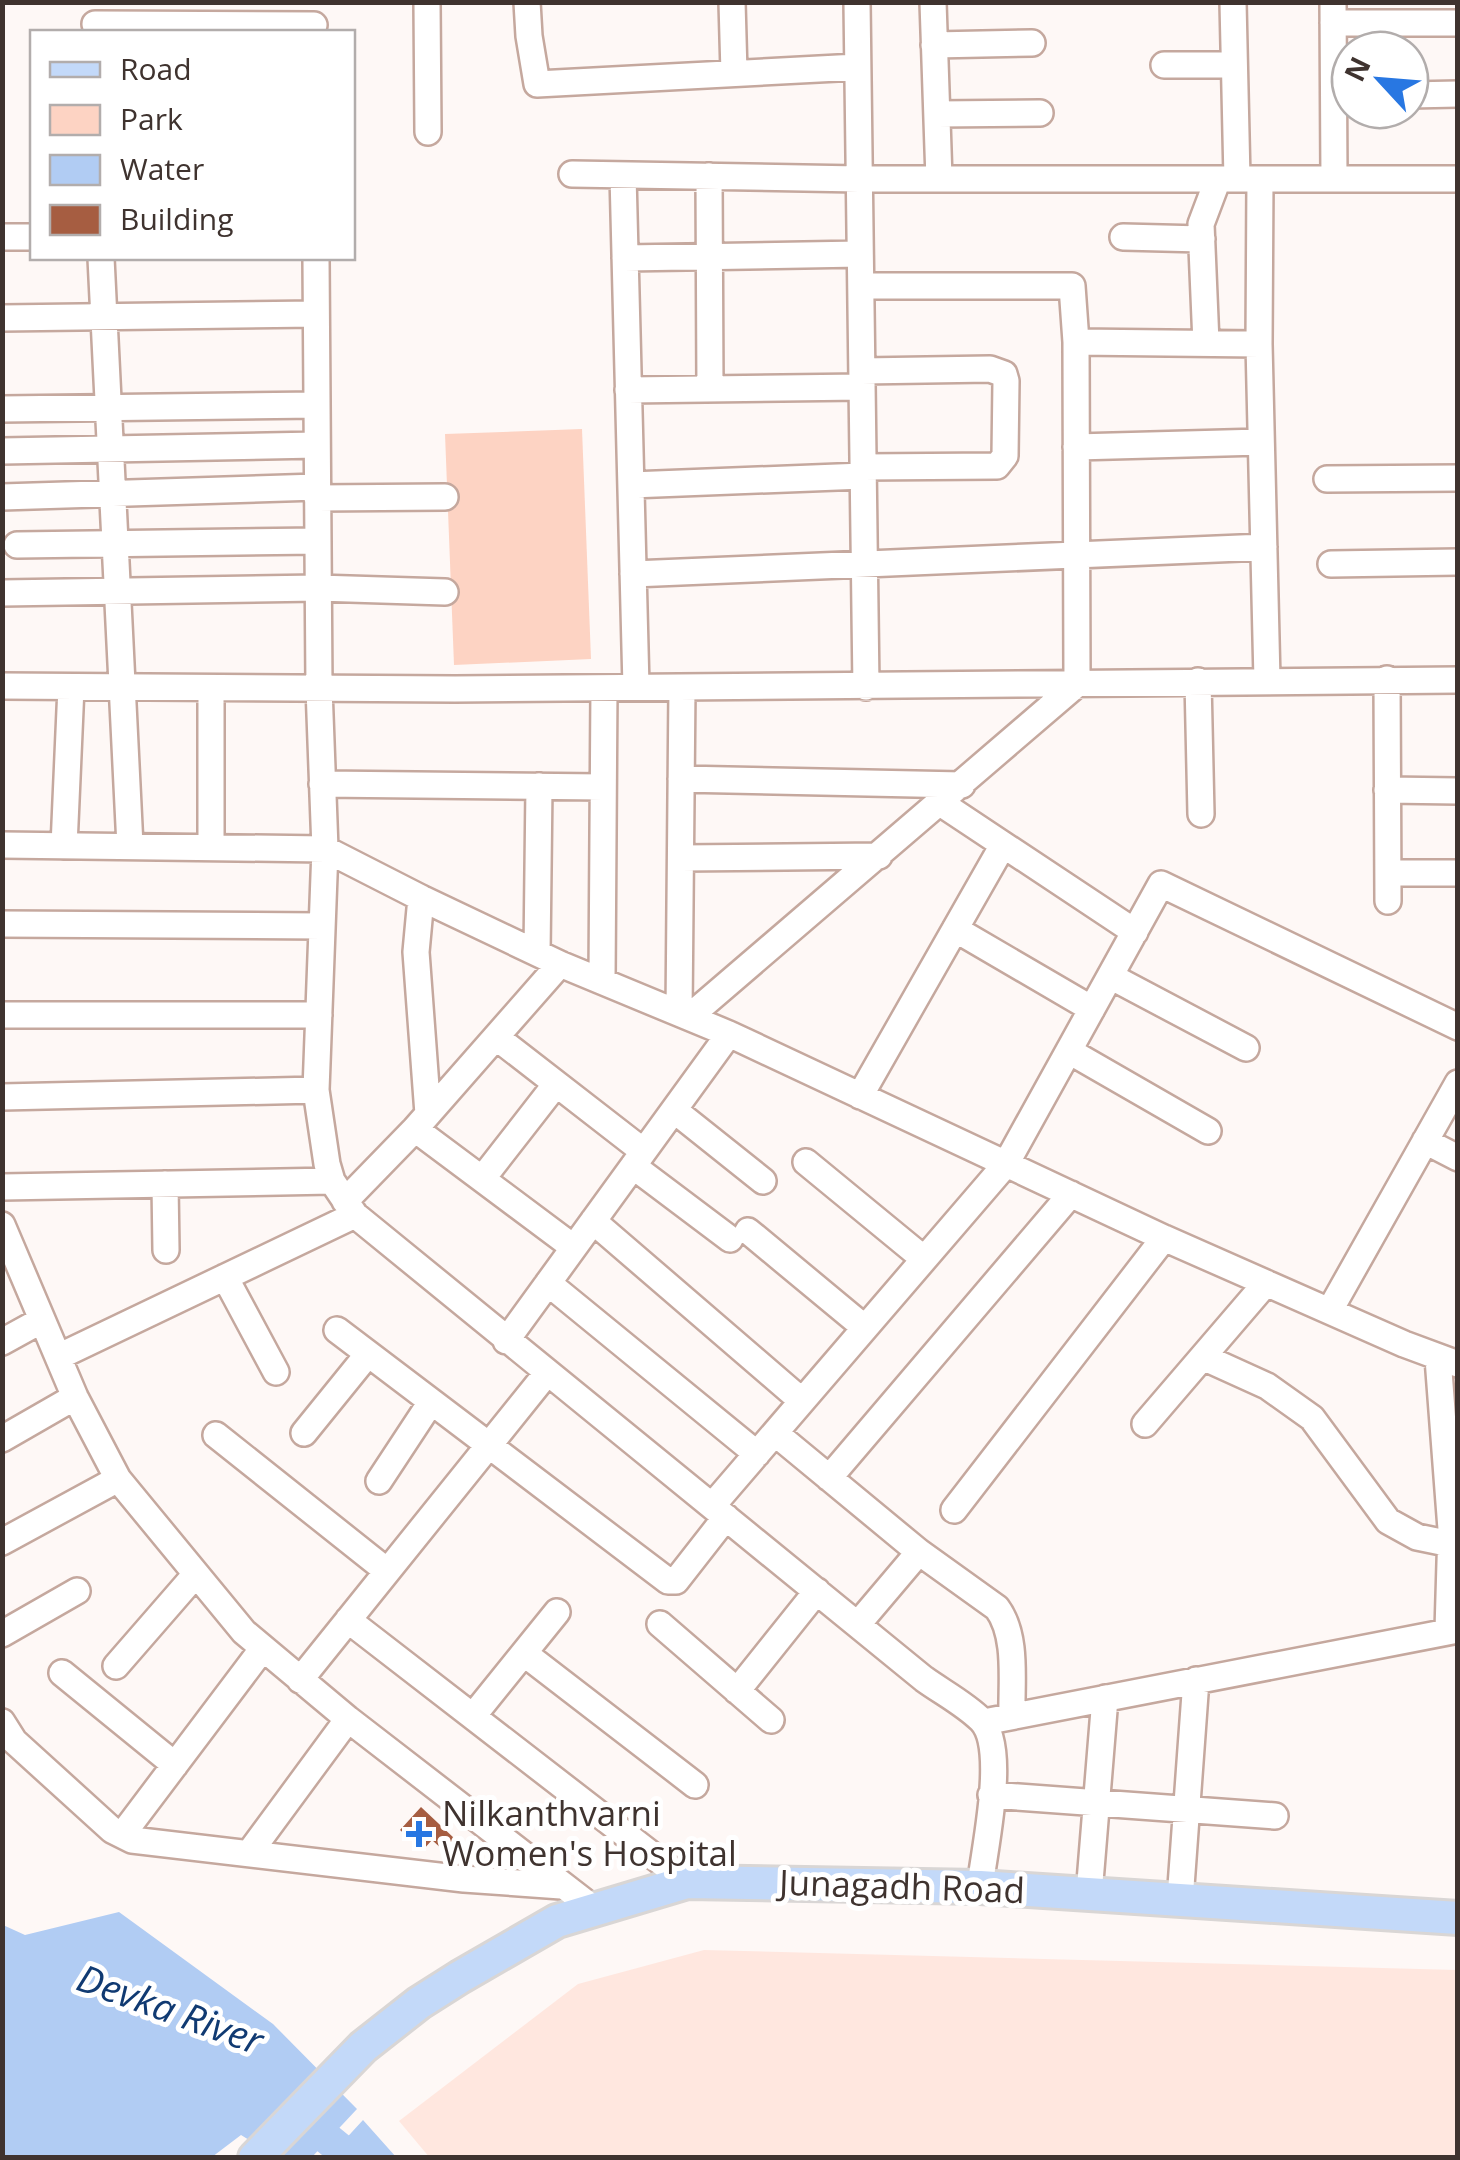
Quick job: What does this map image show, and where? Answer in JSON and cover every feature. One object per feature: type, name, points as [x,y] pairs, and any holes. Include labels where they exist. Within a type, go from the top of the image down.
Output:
[{"type":"main road","name":"Junagadh Road","points":[[254,2158],[364,2047],[420,2002],[557,1921],[687,1882],[980,1887],[1458,1918]]},
{"type":"street","points":[[427,2],[428,132]]},
{"type":"street","points":[[528,2],[528,36],[537,84],[858,66]]},
{"type":"street","points":[[732,2],[734,73]]},
{"type":"street","points":[[856,2],[866,687]]},
{"type":"street","points":[[933,2],[938,179]]},
{"type":"street","points":[[1233,2],[1238,179],[1259,344],[1267,680]]},
{"type":"street","points":[[1333,13],[1458,23]]},
{"type":"street","points":[[95,24],[314,20]]},
{"type":"street","points":[[934,45],[1032,43]]},
{"type":"street","points":[[1164,65],[1234,64]]},
{"type":"street","points":[[1430,95],[1458,94]]},
{"type":"street","points":[[936,114],[1040,113]]},
{"type":"street","points":[[1334,179],[1339,130]]},
{"type":"street","points":[[572,174],[859,179],[1458,178]]},
{"type":"street","points":[[623,175],[636,687]]},
{"type":"street","points":[[709,176],[710,389]]},
{"type":"street","points":[[1206,343],[1202,217],[1238,179]]},
{"type":"street","points":[[2,237],[30,237]]},
{"type":"street","points":[[1123,238],[1202,239]]},
{"type":"street","points":[[625,258],[860,254]]},
{"type":"street","points":[[102,260],[130,846]]},
{"type":"street","points":[[316,260],[319,688],[325,849],[316,1090],[326,1164],[344,1199],[506,1341],[924,1679],[984,1722],[994,1749],[980,1887]]},
{"type":"street","points":[[684,1015],[942,804],[1078,684],[1074,290],[1067,284],[861,286]]},
{"type":"street","points":[[2,318],[316,314]]},
{"type":"street","points":[[1076,342],[1259,344]]},
{"type":"street","points":[[628,390],[710,389],[990,369],[1004,374],[1006,381],[1005,456],[996,466],[631,484]]},
{"type":"street","points":[[2,409],[317,405]]},
{"type":"street","points":[[1076,447],[1261,442]]},
{"type":"street","points":[[2,450],[318,445]]},
{"type":"street","points":[[1327,478],[1458,478]]},
{"type":"street","points":[[2,497],[317,492],[445,496]]},
{"type":"street","points":[[17,545],[318,541]]},
{"type":"street","points":[[633,574],[1264,547]]},
{"type":"street","points":[[1332,564],[1458,562]]},
{"type":"street","points":[[2,593],[318,588],[445,592]]},
{"type":"street","points":[[1388,680],[1388,901]]},
{"type":"street","points":[[2,686],[682,688],[1458,680]]},
{"type":"street","points":[[1198,681],[1201,814]]},
{"type":"street","points":[[64,846],[72,687]]},
{"type":"street","points":[[210,847],[211,688]]},
{"type":"street","points":[[602,980],[604,688]]},
{"type":"street","points":[[682,688],[684,1015]]},
{"type":"street","points":[[681,779],[962,785]]},
{"type":"street","points":[[322,784],[603,786]]},
{"type":"street","points":[[58,1357],[226,1277],[344,1199],[421,1121],[496,1036],[548,958],[539,786]]},
{"type":"street","points":[[1388,790],[1458,790]]},
{"type":"street","points":[[942,804],[1135,932]]},
{"type":"street","points":[[860,1096],[1003,844]]},
{"type":"street","points":[[2,845],[325,849],[548,958],[728,1034],[1164,1238],[1448,1361],[1453,1630],[984,1722]]},
{"type":"street","points":[[681,858],[880,856]]},
{"type":"street","points":[[1388,874],[1458,873]]},
{"type":"street","points":[[337,1330],[668,1581],[676,1581],[757,1454],[1006,1164],[1162,884],[1458,1027]]},
{"type":"street","points":[[421,898],[416,952],[421,1121],[482,1179],[574,1248]]},
{"type":"street","points":[[2,924],[322,926]]},
{"type":"street","points":[[955,929],[1092,1009]]},
{"type":"street","points":[[1110,976],[1246,1048]]},
{"type":"street","points":[[2,1014],[319,1014]]},
{"type":"street","points":[[506,1341],[728,1034]]},
{"type":"street","points":[[496,1036],[556,1084],[638,1159],[865,1328]]},
{"type":"street","points":[[1069,1051],[1208,1131]]},
{"type":"street","points":[[1330,1310],[1458,1083]]},
{"type":"street","points":[[482,1179],[556,1084]]},
{"type":"street","points":[[2,1097],[316,1090]]},
{"type":"street","points":[[674,1110],[763,1182]]},
{"type":"street","points":[[1424,1141],[1458,1158]]},
{"type":"street","points":[[806,1162],[924,1259]]},
{"type":"street","points":[[2,1187],[165,1184],[344,1199]]},
{"type":"street","points":[[165,1184],[166,1250]]},
{"type":"street","points":[[828,1478],[1071,1194]]},
{"type":"street","points":[[593,1221],[802,1401]]},
{"type":"street","points":[[2,1225],[14,1284],[42,1320],[75,1397],[118,1479],[244,1632],[348,1719],[594,1909]]},
{"type":"street","points":[[954,1510],[1164,1238]]},
{"type":"street","points":[[226,1277],[276,1372]]},
{"type":"street","points":[[548,1282],[757,1454]]},
{"type":"street","points":[[1145,1424],[1266,1283]]},
{"type":"street","points":[[2,1342],[42,1320]]},
{"type":"street","points":[[304,1433],[368,1354]]},
{"type":"street","points":[[1203,1357],[1267,1386],[1312,1418],[1388,1521],[1418,1537],[1453,1534]]},
{"type":"street","points":[[300,1680],[547,1373]]},
{"type":"street","points":[[2,1440],[75,1397]]},
{"type":"street","points":[[380,1481],[431,1402]]},
{"type":"street","points":[[775,1434],[918,1552],[997,1608],[1009,1633],[1012,1716]]},
{"type":"street","points":[[216,1435],[387,1571]]},
{"type":"street","points":[[2,1542],[118,1479]]},
{"type":"street","points":[[858,1624],[918,1552]]},
{"type":"street","points":[[116,1666],[196,1574]]},
{"type":"street","points":[[2,1634],[78,1591]]},
{"type":"street","points":[[737,1690],[817,1592]]},
{"type":"street","points":[[473,1716],[557,1612]]},
{"type":"street","points":[[348,1620],[687,1882]]},
{"type":"street","points":[[660,1624],[771,1720]]},
{"type":"street","points":[[122,1835],[263,1648]]},
{"type":"street","points":[[525,1654],[695,1784]]},
{"type":"street","points":[[62,1673],[175,1765]]},
{"type":"street","points":[[1180,1900],[1196,1680]]},
{"type":"street","points":[[1090,1894],[1104,1698]]},
{"type":"street","points":[[250,1852],[348,1719]]},
{"type":"street","points":[[2,1722],[14,1740],[112,1830],[145,1843],[561,1886]]},
{"type":"street","points":[[991,1795],[1275,1816]]},
{"type":"shaded area","points":[[704,1950],[1457,1970],[1457,2157],[430,2158],[399,2121],[578,1984]]},
{"type":"green space","points":[[582,429],[591,659],[454,665],[445,434]]},
{"type":"water","points":[[119,1912],[273,2024],[357,2109],[312,2157],[277,2157],[241,2135],[212,2157],[3,2158],[3,1925],[25,1935]]},
{"type":"water","points":[[363,2120],[396,2157],[329,2157]]},
{"type":"building","points":[[421,1807],[455,1839],[444,1851],[432,1840],[423,1850],[400,1830]]},
{"type":"waterway","name":"Devka River","points":[[296,2113],[351,2158]]},
{"type":"place","name":"Nilkanthvarni Women's Hospital","points":[[419,1834]]}]
